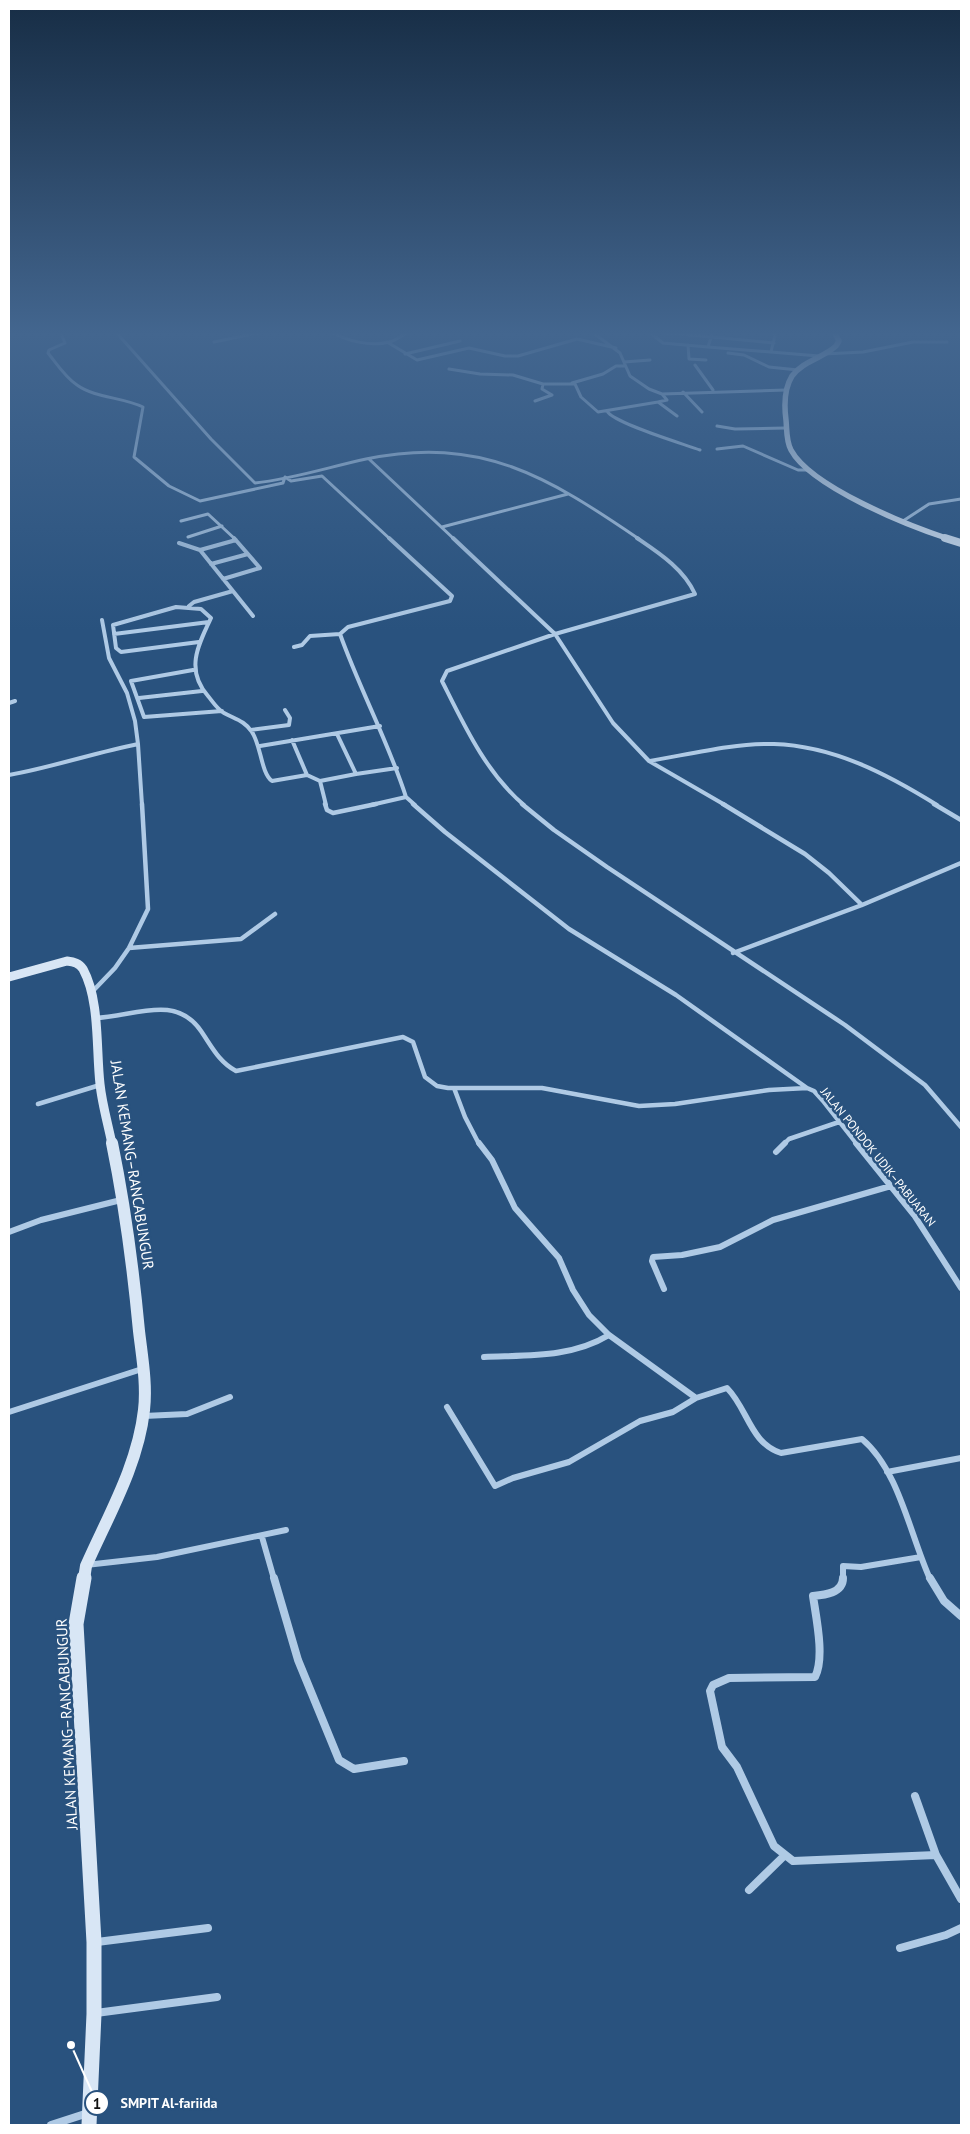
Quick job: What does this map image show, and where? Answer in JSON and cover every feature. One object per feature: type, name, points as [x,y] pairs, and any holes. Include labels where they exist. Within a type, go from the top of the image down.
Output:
[{"type":"street","points":[[139,431],[134,457],[168,486],[200,501],[283,483],[285,477]]},
{"type":"street","points":[[205,431],[251,481],[261,482],[369,459],[430,454],[487,458],[522,469],[568,494],[662,554],[693,586],[696,594],[555,634],[447,671],[442,681],[466,730],[504,788],[554,830],[733,953],[845,1025],[926,1085],[961,1127]]},
{"type":"street","points":[[646,431],[700,450]]},
{"type":"street","points":[[786,431],[792,451],[811,470],[871,506],[903,521],[961,543]]},
{"type":"street","points":[[717,449],[743,446],[798,470],[811,470]]},
{"type":"street","points":[[369,459],[555,634],[614,723],[649,761],[748,818],[805,854],[862,905]]},
{"type":"street","points":[[294,647],[302,646],[310,636],[340,634],[348,628],[450,601],[452,596],[322,476],[313,471]]},
{"type":"street","points":[[285,477],[291,481],[322,476]]},
{"type":"street","points":[[442,527],[568,494]]},
{"type":"street","points":[[903,521],[929,504],[961,499]]},
{"type":"street","points":[[182,521],[208,514],[236,540],[260,568],[223,579]]},
{"type":"street","points":[[188,536],[222,526]]},
{"type":"street","points":[[179,544],[200,550],[236,540]]},
{"type":"street","points":[[200,550],[253,616]]},
{"type":"street","points":[[211,564],[248,554]]},
{"type":"street","points":[[189,607],[194,602],[233,592]]},
{"type":"street","points":[[200,642],[121,652],[116,648],[113,625],[118,622],[143,618],[155,611],[189,607],[206,612],[211,618],[200,642],[193,670],[202,691],[222,711],[243,721],[251,730],[260,746],[269,780],[307,775],[320,781],[397,768]]},
{"type":"street","points":[[90,993],[115,968],[129,948],[148,909],[136,721],[127,693],[109,658],[102,620]]},
{"type":"street","points":[[114,634],[209,622]]},
{"type":"street","points":[[340,634],[356,679],[380,726],[397,768],[406,797],[445,832],[568,929],[676,995],[807,1088]]},
{"type":"street","points":[[193,670],[131,681],[139,698],[143,716],[146,718],[222,711]]},
{"type":"street","points":[[139,698],[202,691]]},
{"type":"street","points":[[9,703],[15,701]]},
{"type":"street","points":[[251,730],[289,725],[290,718],[286,710]]},
{"type":"street","points":[[260,746],[380,726]]},
{"type":"street","points":[[337,734],[356,774]]},
{"type":"street","points":[[292,740],[307,775]]},
{"type":"street","points":[[9,775],[51,767],[89,754],[138,744]]},
{"type":"street","points":[[649,761],[749,744],[776,744],[821,749],[876,771],[961,820]]},
{"type":"street","points":[[320,781],[326,810],[332,813],[406,797]]},
{"type":"street","points":[[733,953],[862,905],[961,863]]},
{"type":"street","points":[[129,948],[241,939],[275,914]]},
{"type":"street","name":"JALAN KEMANG–RANCABUNGUR","points":[[9,977],[59,962],[76,962],[82,967],[95,1018],[100,1085],[124,1200],[133,1262],[143,1369],[143,1416],[131,1465],[86,1566],[76,1624],[94,1942],[94,2014],[89,2119]]},
{"type":"street","name":"JALAN PONDOK UDIK–PABUARAN","points":[[95,1018],[109,1019],[158,1010],[182,1013],[192,1020],[230,1069],[236,1071],[403,1037],[413,1042],[423,1073],[428,1080],[438,1086],[454,1088],[540,1087],[634,1106],[656,1106],[728,1095],[807,1088],[824,1102],[891,1186],[936,1247],[961,1288]]},
{"type":"street","points":[[38,1104],[100,1085]]},
{"type":"street","points":[[454,1088],[463,1117],[486,1154],[492,1160],[515,1208],[559,1258],[573,1290],[589,1315],[608,1335],[696,1398]]},
{"type":"street","points":[[776,1152],[790,1138],[839,1122]]},
{"type":"street","points":[[664,1289],[652,1261],[653,1257],[658,1255],[682,1255],[720,1247],[772,1220],[891,1186]]},
{"type":"street","points":[[9,1232],[41,1220],[124,1200]]},
{"type":"street","points":[[484,1357],[577,1350],[594,1344],[608,1335]]},
{"type":"street","points":[[9,1412],[143,1369]]},
{"type":"street","points":[[447,1407],[495,1486],[513,1478],[568,1462],[640,1421],[673,1412],[696,1398],[703,1398],[720,1388],[727,1388],[732,1393],[763,1445],[771,1452],[781,1454],[862,1439],[870,1442],[877,1451],[887,1472],[920,1557],[940,1596],[954,1612],[961,1616]]},
{"type":"street","points":[[143,1416],[186,1414],[230,1397]]},
{"type":"street","points":[[887,1472],[961,1458]]},
{"type":"street","points":[[86,1566],[157,1557],[286,1530]]},
{"type":"street","points":[[262,1536],[298,1660],[339,1760],[354,1769],[404,1761]]},
{"type":"street","points":[[920,1557],[861,1567],[843,1566],[843,1582],[840,1587],[828,1594],[813,1596],[818,1631],[818,1672],[815,1677],[729,1678],[718,1680],[711,1686],[722,1746],[737,1768],[774,1846],[784,1856],[793,1861],[936,1854]]},
{"type":"street","points":[[915,1796],[936,1854],[961,1899]]},
{"type":"street","points":[[749,1890],[784,1856]]},
{"type":"street","points":[[94,1942],[208,1928]]},
{"type":"street","points":[[900,1948],[946,1935],[961,1928]]},
{"type":"street","points":[[94,2014],[217,1997]]},
{"type":"street","points":[[51,2125],[89,2119]]},
{"type":"place","name":"SMPIT Al-fariida","points":[[71,2045]]}]
